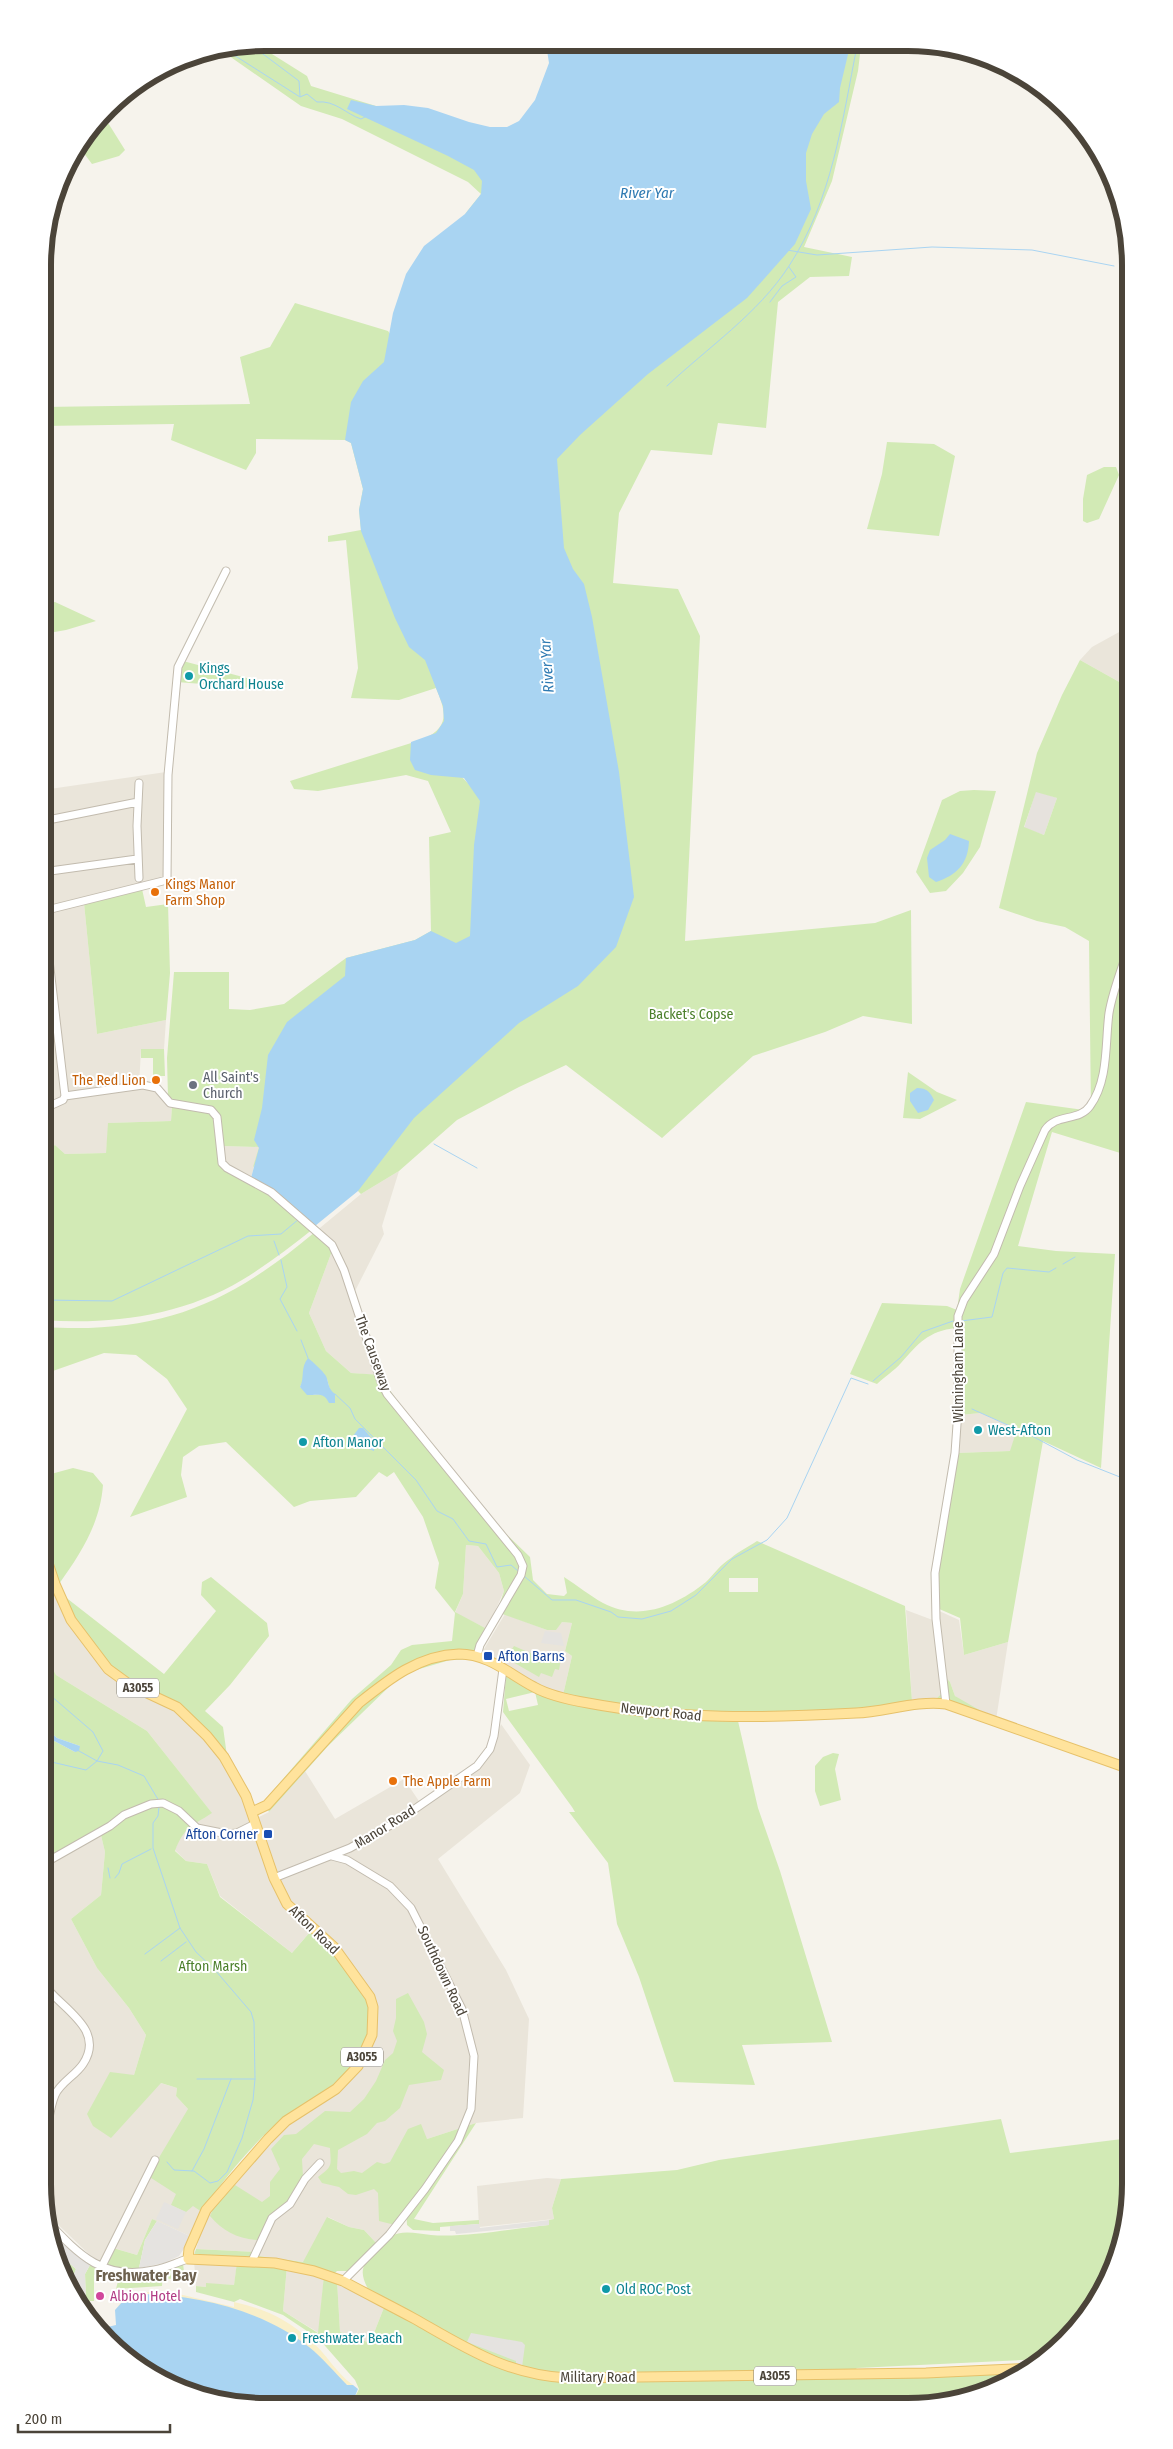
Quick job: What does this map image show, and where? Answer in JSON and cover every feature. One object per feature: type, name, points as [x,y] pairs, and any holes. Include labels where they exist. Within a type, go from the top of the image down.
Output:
[{"type":"main road","name":"Afton Road","points":[[51,1572],[71,1620],[108,1669],[130,1684],[176,1707],[207,1736],[237,1778],[252,1812],[274,1878],[287,1904],[334,1947],[370,1997],[374,2022],[372,2035],[358,2066],[336,2089],[286,2121],[211,2204],[203,2215],[188,2249],[188,2259]]},
{"type":"main road","name":"Newport Road","points":[[252,1812],[267,1805],[360,1703],[392,1677],[414,1665],[433,1658],[458,1654],[477,1656],[490,1660],[536,1688],[563,1698],[668,1715],[738,1718],[854,1713],[928,1704],[946,1704],[1122,1766]]},
{"type":"main road","name":"Military Road","points":[[188,2259],[252,2261],[293,2266],[343,2281],[485,2358],[522,2372],[542,2377],[786,2376],[1015,2369]]},
{"type":"street","points":[[51,909],[168,880],[168,775],[178,667],[226,570]]},
{"type":"street","points":[[139,783],[137,859],[139,878]]},
{"type":"street","points":[[51,819],[138,802]]},
{"type":"street","points":[[51,871],[137,859]]},
{"type":"street","name":"Wilmingham Lane","points":[[946,1704],[936,1619],[935,1572],[955,1453],[958,1410],[958,1316],[964,1300],[994,1254],[1020,1186],[1045,1130],[1050,1123],[1058,1119],[1082,1113],[1090,1106],[1096,1094],[1105,1064],[1112,999],[1122,968]]},
{"type":"street","points":[[51,978],[65,1096],[63,1100],[51,1105]]},
{"type":"street","name":"The Causeway","points":[[65,1096],[137,1085],[157,1088],[170,1103],[214,1112],[217,1117],[222,1163],[227,1168],[264,1187],[332,1245],[339,1259],[381,1382],[387,1394],[513,1548],[522,1563],[521,1575],[480,1645],[477,1656]]},
{"type":"street","name":"Manor Road","points":[[274,1878],[350,1848],[396,1822],[477,1766],[490,1749],[494,1736],[503,1669]]},
{"type":"street","points":[[51,1859],[110,1826],[124,1815],[153,1804],[163,1803],[179,1810],[197,1828],[228,1834],[237,1833],[255,1824]]},
{"type":"street","points":[[347,1860],[350,1848]]},
{"type":"street","name":"Southdown Road","points":[[332,1856],[347,1860],[390,1886],[411,1908],[462,2009],[474,2056],[471,2109],[458,2141],[426,2189],[389,2234],[343,2281]]},
{"type":"street","points":[[51,1992],[80,2021],[88,2034],[88,2045],[83,2064],[55,2094],[51,2117]]},
{"type":"street","points":[[101,2268],[155,2160]]},
{"type":"street","points":[[252,2261],[272,2218],[290,2204],[305,2179],[320,2164]]},
{"type":"street","points":[[56,2230],[68,2242],[101,2268],[109,2271],[145,2272],[188,2259]]},
{"type":"shaded area","points":[[1122,630],[1122,684],[1080,660],[1092,647]]},
{"type":"shaded area","points":[[166,772],[165,883],[84,903],[97,1034],[166,1020],[164,1049],[141,1049],[139,1087],[156,1090],[172,1106],[171,1121],[109,1123],[106,1153],[65,1154],[55,1145],[51,1148],[51,789]]},
{"type":"shaded area","points":[[1036,791],[1057,798],[1044,835],[1024,828]]},
{"type":"shaded area","points":[[222,1146],[259,1147],[251,1178],[224,1162]]},
{"type":"shaded area","points":[[399,1171],[382,1226],[384,1234],[354,1293],[376,1375],[351,1373],[326,1351],[309,1313],[332,1251],[315,1232],[361,1194]]},
{"type":"shaded area","points":[[981,1413],[1017,1428],[1011,1451],[957,1453],[960,1415]]},
{"type":"shaded area","points":[[466,1545],[478,1546],[499,1573],[504,1591],[487,1629],[455,1613],[463,1594]]},
{"type":"shaded area","points":[[51,1571],[107,1672],[175,1709],[206,1738],[234,1780],[253,1820],[269,1812],[305,1771],[335,1819],[404,1779],[423,1807],[491,1750],[501,1724],[530,1765],[520,1793],[438,1859],[506,1970],[529,2019],[523,2118],[476,2123],[427,2139],[395,2225],[378,2245],[364,2230],[349,2227],[328,2217],[304,2262],[258,2256],[257,2252],[196,2249],[207,2213],[287,2123],[337,2090],[376,2022],[314,1927],[292,1953],[220,1896],[207,1864],[186,1861],[175,1850],[181,1834],[211,1812],[147,1731],[56,1675],[51,1665]]},
{"type":"shaded area","points":[[906,1610],[938,1622],[937,1610],[959,1620],[964,1655],[1008,1642],[996,1720],[982,1715],[981,1711],[964,1703],[955,1696],[950,1682],[942,1680],[941,1694],[937,1698],[912,1701]]},
{"type":"shaded area","name":"Afton Barns","points":[[505,1614],[547,1630],[562,1622],[572,1623],[565,1651],[572,1656],[563,1695],[551,1692],[481,1654]]},
{"type":"shaded area","points":[[545,1631],[561,1633],[564,1646],[541,1643]]},
{"type":"shaded area","points":[[51,1812],[100,1831],[105,1852],[101,1895],[71,1919],[97,1968],[129,2008],[146,2035],[134,2075],[177,2088],[176,2096],[188,2109],[202,2212],[192,2237],[152,2219],[137,2255],[110,2247],[101,2263],[94,2259],[54,2221],[53,2212],[51,2184]]},
{"type":"shaded area","points":[[547,2178],[561,2179],[552,2208],[554,2219],[479,2227],[477,2186]]},
{"type":"shaded area","points":[[164,2202],[186,2212],[178,2229],[156,2219]]},
{"type":"shaded area","points":[[549,2220],[549,2225],[456,2234],[455,2231],[450,2231],[450,2226],[479,2224],[480,2228]]},
{"type":"shaded area","points":[[157,2221],[192,2237],[179,2256],[164,2263],[139,2268],[145,2240]]},
{"type":"shaded area","points":[[63,2242],[90,2265],[85,2274],[86,2301],[73,2278],[76,2269],[66,2260],[61,2245]]},
{"type":"shaded area","points":[[194,2261],[237,2264],[234,2285],[207,2284],[206,2287],[196,2286]]},
{"type":"shaded area","points":[[287,2266],[324,2275],[319,2333],[283,2311]]},
{"type":"shaded area","points":[[337,2280],[385,2305],[370,2343],[340,2332]]},
{"type":"shaded area","points":[[471,2333],[522,2342],[525,2345],[522,2367],[516,2366],[516,2361],[467,2342]]},
{"type":"green space","points":[[267,51],[307,76],[311,86],[376,106],[389,106],[517,172],[465,214],[481,194],[468,182],[342,119],[301,106],[227,55]]},
{"type":"green space","name":"Backet's Copse","points":[[734,51],[860,51],[858,71],[832,181],[804,247],[852,257],[849,276],[810,277],[778,302],[766,428],[718,423],[712,455],[651,450],[619,513],[613,583],[678,589],[700,636],[685,941],[875,923],[911,910],[912,1024],[863,1016],[825,1032],[753,1056],[662,1138],[566,1065],[519,1087],[457,1120],[399,1171],[361,1194],[358,1191],[360,1174],[464,1032],[529,467],[790,249]]},
{"type":"green space","points":[[999,72],[1014,79],[999,75]]},
{"type":"green space","points":[[107,121],[125,150],[119,156],[92,164],[83,152]]},
{"type":"green space","points":[[295,303],[388,331],[395,341],[443,642],[445,759],[560,881],[253,1167],[259,1147],[222,1146],[216,1111],[174,1102],[168,1098],[167,1058],[174,972],[229,972],[229,1009],[250,1010],[284,1004],[346,958],[415,940],[431,931],[429,837],[451,832],[428,781],[406,775],[318,791],[294,789],[290,781],[424,739],[438,729],[442,723],[444,718],[442,704],[436,688],[399,700],[351,698],[358,668],[346,540],[328,542],[328,536],[361,530],[359,510],[363,489],[351,443],[345,440],[256,439],[256,453],[246,470],[171,440],[174,424],[51,426],[51,407],[250,404],[240,357],[270,347]]},
{"type":"green space","points":[[887,442],[934,444],[955,456],[939,536],[867,529],[882,474]]},
{"type":"green space","points":[[1104,467],[1116,467],[1119,475],[1099,519],[1087,523],[1083,521],[1083,499],[1087,475]]},
{"type":"green space","points":[[55,602],[96,621],[51,633],[51,603]]},
{"type":"green space","points":[[1080,660],[1122,684],[1122,1154],[1052,1132],[1018,1246],[1056,1251],[1115,1254],[1101,1468],[1043,1441],[1008,1642],[964,1655],[960,1618],[937,1608],[936,1573],[957,1453],[1010,1451],[1017,1429],[981,1413],[960,1415],[956,1328],[931,1335],[877,1384],[850,1374],[882,1303],[947,1306],[957,1310],[960,1289],[1026,1102],[1091,1111],[1089,941],[1065,927],[1037,921],[999,908],[1037,753],[1062,695]],"holes":[[[1036,792],[1057,798],[1044,835],[1024,827]]]},
{"type":"green space","points":[[183,661],[273,685],[277,690],[177,682]]},
{"type":"green space","points":[[960,791],[996,791],[980,847],[963,873],[946,891],[930,893],[916,872],[942,800]]},
{"type":"green space","points":[[142,889],[146,907],[168,904],[170,973],[166,1020],[97,1034],[84,903]]},
{"type":"green space","points":[[141,1049],[164,1049],[165,1076],[153,1076],[153,1058],[141,1058]]},
{"type":"green space","points":[[908,1072],[937,1092],[957,1100],[920,1119],[903,1118]]},
{"type":"green space","points":[[172,1106],[211,1113],[215,1118],[220,1163],[260,1186],[313,1229],[242,1280],[195,1302],[170,1310],[120,1319],[94,1321],[51,1320],[51,1148],[55,1145],[65,1154],[106,1153],[108,1123],[171,1121]]},
{"type":"green space","points":[[315,1232],[332,1251],[309,1313],[326,1351],[351,1373],[382,1375],[389,1389],[424,1437],[501,1529],[530,1557],[533,1580],[547,1594],[564,1596],[567,1593],[564,1577],[598,1600],[617,1609],[644,1611],[657,1609],[694,1591],[706,1582],[727,1560],[757,1541],[905,1606],[912,1701],[937,1698],[941,1694],[942,1680],[945,1677],[950,1682],[955,1696],[981,1711],[982,1715],[948,1704],[854,1711],[678,1714],[563,1695],[572,1656],[565,1651],[572,1623],[562,1622],[556,1630],[547,1630],[497,1612],[504,1591],[499,1573],[478,1546],[466,1545],[463,1594],[455,1612],[487,1629],[471,1659],[450,1660],[416,1670],[395,1681],[328,1746],[269,1812],[264,1801],[352,1699],[391,1665],[401,1650],[412,1645],[452,1641],[455,1613],[435,1588],[439,1563],[423,1517],[394,1472],[387,1477],[379,1472],[356,1497],[310,1501],[294,1507],[226,1442],[199,1446],[183,1457],[181,1475],[187,1497],[130,1517],[187,1409],[167,1379],[136,1355],[104,1353],[51,1372],[51,1327],[122,1326],[156,1320],[189,1310],[221,1296],[252,1279],[283,1258]],"holes":[[[304,1379],[327,1379],[330,1390],[326,1397],[321,1394],[312,1395],[300,1387]],[[729,1578],[758,1578],[758,1592],[729,1592]]]},
{"type":"green space","points":[[73,1468],[93,1473],[103,1485],[94,1525],[75,1561],[59,1584],[51,1560],[51,1474]]},
{"type":"green space","points":[[211,1577],[267,1623],[269,1636],[230,1685],[205,1711],[223,1727],[227,1756],[179,1704],[132,1681],[109,1666],[74,1619],[64,1596],[164,1674],[216,1611],[201,1595],[202,1582]]},
{"type":"green space","points":[[514,1646],[542,1658],[561,1659],[559,1670],[555,1669],[552,1677],[541,1673],[539,1677],[506,1658]]},
{"type":"green space","name":"Afton Marsh","points":[[51,1665],[56,1675],[147,1731],[212,1813],[185,1832],[175,1851],[186,1861],[207,1864],[220,1897],[292,1953],[310,1932],[345,1967],[361,1989],[369,2009],[370,2020],[366,2041],[350,2069],[329,2090],[290,2113],[273,2126],[229,2174],[202,2212],[193,2206],[186,2212],[171,2205],[176,2194],[148,2176],[188,2109],[176,2096],[177,2088],[161,2083],[111,2138],[93,2126],[87,2114],[110,2072],[134,2075],[146,2035],[129,2008],[97,1968],[71,1919],[101,1895],[105,1852],[100,1831],[51,1858],[51,1739],[75,1752],[80,1746],[57,1738],[51,1733]]},
{"type":"green space","points":[[506,1675],[582,1705],[672,1719],[738,1721],[758,1808],[780,1871],[832,2042],[742,2045],[755,2085],[674,2082],[639,1977],[617,1924],[608,1863],[569,1812],[575,1812],[503,1712]],"holes":[[[535,1692],[538,1705],[509,1711],[506,1699]]]},
{"type":"green space","points":[[833,1753],[839,1754],[835,1769],[841,1800],[820,1806],[815,1791],[815,1766],[823,1757]]},
{"type":"green space","points":[[408,1993],[424,2022],[427,2034],[422,2052],[444,2070],[441,2080],[409,2085],[400,2108],[385,2121],[377,2123],[367,2134],[338,2150],[337,2169],[341,2173],[354,2171],[362,2173],[377,2162],[384,2164],[390,2162],[408,2129],[421,2124],[427,2139],[476,2123],[414,2219],[433,2223],[479,2220],[479,2224],[440,2227],[440,2231],[413,2230],[407,2225],[406,2211],[395,2225],[379,2221],[378,2193],[374,2189],[356,2195],[348,2194],[339,2187],[322,2183],[318,2177],[329,2168],[331,2159],[330,2148],[314,2144],[302,2159],[303,2177],[288,2203],[258,2240],[237,2236],[220,2226],[210,2216],[214,2207],[235,2185],[262,2202],[270,2196],[270,2182],[280,2169],[271,2149],[284,2135],[296,2134],[325,2111],[350,2112],[364,2099],[376,2081],[385,2060],[393,2053],[397,2041],[393,2031],[396,2018],[396,1999]]},
{"type":"green space","points":[[1001,2119],[1010,2153],[1122,2139],[1120,2212],[1118,2225],[1105,2266],[1086,2303],[1069,2325],[1049,2345],[1030,2360],[857,2368],[852,2372],[568,2377],[524,2372],[516,2361],[518,2364],[514,2368],[370,2293],[364,2280],[363,2270],[367,2261],[384,2241],[400,2233],[444,2236],[549,2225],[549,2220],[554,2219],[552,2208],[561,2179],[677,2170],[719,2160]]},
{"type":"green space","points":[[327,2217],[349,2227],[364,2230],[378,2245],[349,2271],[337,2271],[333,2275],[194,2255],[196,2249],[257,2252],[258,2256],[303,2262]]},
{"type":"green space","points":[[152,2219],[157,2221],[145,2240],[139,2268],[134,2270],[105,2265],[113,2248],[137,2255]]},
{"type":"green space","points":[[66,2260],[76,2269],[73,2278]]},
{"type":"green space","points":[[237,2262],[287,2266],[283,2311],[318,2333],[324,2275],[337,2280],[340,2332],[370,2343],[385,2305],[539,2378],[1014,2369],[990,2381],[949,2394],[908,2398],[353,2398],[359,2389],[355,2380],[319,2339],[283,2315],[240,2299],[234,2302],[196,2292],[196,2286],[206,2287],[206,2283],[234,2285]]},
{"type":"green space","points":[[183,2263],[184,2272],[181,2273],[181,2278],[166,2279],[167,2270]]},
{"type":"green space","points":[[90,2265],[104,2274],[94,2275],[94,2301],[86,2301],[85,2274]]},
{"type":"green space","points":[[163,2271],[162,2286],[116,2289],[118,2281],[113,2276],[115,2274],[141,2276]]},
{"type":"sand","points":[[170,2292],[234,2307],[234,2302],[265,2311],[302,2333],[316,2345],[341,2375],[353,2385],[348,2385],[118,2306],[123,2301],[122,2294]]},
{"type":"water","name":"River Yar","points":[[547,51],[849,51],[840,88],[839,102],[824,114],[812,134],[806,153],[806,181],[811,209],[795,244],[747,298],[648,374],[580,435],[557,459],[564,548],[573,569],[584,584],[592,617],[619,772],[634,897],[616,947],[578,986],[519,1023],[414,1118],[358,1191],[315,1226],[251,1178],[259,1148],[254,1140],[262,1108],[268,1055],[287,1022],[345,976],[346,958],[415,940],[431,931],[456,943],[470,936],[474,845],[480,801],[464,778],[431,775],[415,770],[410,760],[411,742],[436,733],[444,721],[443,706],[425,660],[409,647],[395,618],[361,531],[359,510],[363,489],[351,443],[345,440],[351,402],[363,381],[384,362],[393,313],[406,274],[424,246],[465,214],[481,194],[482,181],[474,170],[448,156],[347,109],[351,100],[376,106],[404,105],[428,108],[490,127],[507,127],[519,121],[535,100],[549,63]]},
{"type":"water","points":[[950,834],[969,841],[966,856],[960,868],[950,876],[936,882],[929,877],[927,858],[930,850],[945,840]]},
{"type":"water","points":[[917,1088],[928,1091],[934,1100],[928,1110],[918,1113],[910,1101],[910,1093]]},
{"type":"water","points":[[308,1358],[326,1376],[330,1388],[335,1394],[335,1403],[329,1403],[325,1397],[320,1395],[307,1395],[300,1387],[304,1365]]},
{"type":"water","points":[[359,1428],[363,1428],[375,1442],[374,1451],[360,1446],[353,1436]]},
{"type":"water","points":[[51,1733],[57,1738],[80,1746],[79,1751],[75,1752],[51,1739]]},
{"type":"water","points":[[142,2294],[186,2298],[230,2307],[251,2315],[291,2334],[309,2347],[347,2385],[353,2385],[358,2389],[355,2396],[345,2396],[344,2398],[265,2398],[224,2394],[183,2381],[146,2362],[124,2345],[106,2327],[116,2325],[115,2310],[123,2301],[122,2296]]},
{"type":"waterway","points":[[260,51],[299,81],[300,96]]},
{"type":"waterway","points":[[667,386],[762,300],[789,266],[804,241],[816,214],[834,160],[856,51]]},
{"type":"waterway","points":[[232,54],[300,97],[307,94],[317,102],[335,105],[361,119],[365,117]]},
{"type":"waterway","points":[[787,250],[817,255],[932,247],[1032,250],[1114,266]]},
{"type":"waterway","points":[[770,302],[782,286],[796,277],[789,267]]},
{"type":"waterway","points":[[434,1144],[477,1168]]},
{"type":"waterway","points":[[51,1300],[112,1301],[248,1236],[281,1234],[299,1219]]},
{"type":"waterway","points":[[274,1241],[279,1255]]},
{"type":"waterway","points":[[1063,1264],[1075,1257]]},
{"type":"waterway","points":[[281,1260],[287,1287],[280,1299],[297,1331]]},
{"type":"waterway","points":[[961,1321],[992,1317],[1003,1273],[1007,1268],[1049,1272],[1056,1268]]},
{"type":"waterway","points":[[873,1381],[901,1357],[922,1332],[953,1321]]},
{"type":"waterway","points":[[301,1340],[308,1358]]},
{"type":"waterway","points":[[524,1576],[552,1600],[576,1600],[611,1612],[618,1617],[642,1619],[671,1611],[696,1595],[732,1559],[767,1540],[787,1518],[851,1378],[868,1384]]},
{"type":"waterway","points":[[335,1394],[350,1408],[355,1419],[416,1480],[437,1511],[453,1519],[469,1541],[486,1544],[497,1567],[511,1565],[518,1571]]},
{"type":"waterway","points":[[972,1409],[1032,1436],[1077,1460],[1122,1478]]},
{"type":"waterway","points":[[51,1696],[93,1732],[103,1751],[97,1761],[86,1770],[51,1762]]},
{"type":"waterway","points":[[79,1751],[97,1761],[118,1765],[144,1776],[159,1801]]},
{"type":"waterway","points":[[159,1807],[158,1816],[153,1823],[153,1848],[180,1928],[196,1952],[215,1970],[251,2012],[254,2022],[255,2079],[253,2100],[242,2138],[227,2172],[218,2181],[210,2183],[194,2171],[174,2170],[167,2162]]},
{"type":"waterway","points":[[115,1878],[122,1864],[151,1849]]},
{"type":"waterway","points":[[108,1868],[110,1878]]},
{"type":"waterway","points":[[145,1954],[180,1928]]},
{"type":"waterway","points":[[161,1961],[186,1942]]},
{"type":"waterway","points":[[197,2079],[255,2079]]},
{"type":"waterway","points":[[192,2171],[204,2149],[231,2079]]},
{"type":"place","name":"Kings Orchard House","points":[[189,676]]},
{"type":"place","name":"Kings Manor Farm Shop","points":[[155,892]]},
{"type":"place","name":"The Red Lion","points":[[156,1080]]},
{"type":"place","name":"All Saint's Church","points":[[193,1085]]},
{"type":"place","name":"West-Afton","points":[[978,1430]]},
{"type":"place","name":"Afton Manor","points":[[303,1442]]},
{"type":"place","name":"Afton Barns","points":[[488,1656]]},
{"type":"place","name":"The Apple Farm","points":[[393,1781]]},
{"type":"place","name":"Afton Corner","points":[[268,1834]]},
{"type":"place","name":"Old ROC Post","points":[[606,2289]]},
{"type":"place","name":"Albion Hotel","points":[[100,2296]]},
{"type":"place","name":"Freshwater Beach","points":[[292,2338]]},
{"type":"district","name":"Freshwater Bay","points":[[146,2275]]}]
